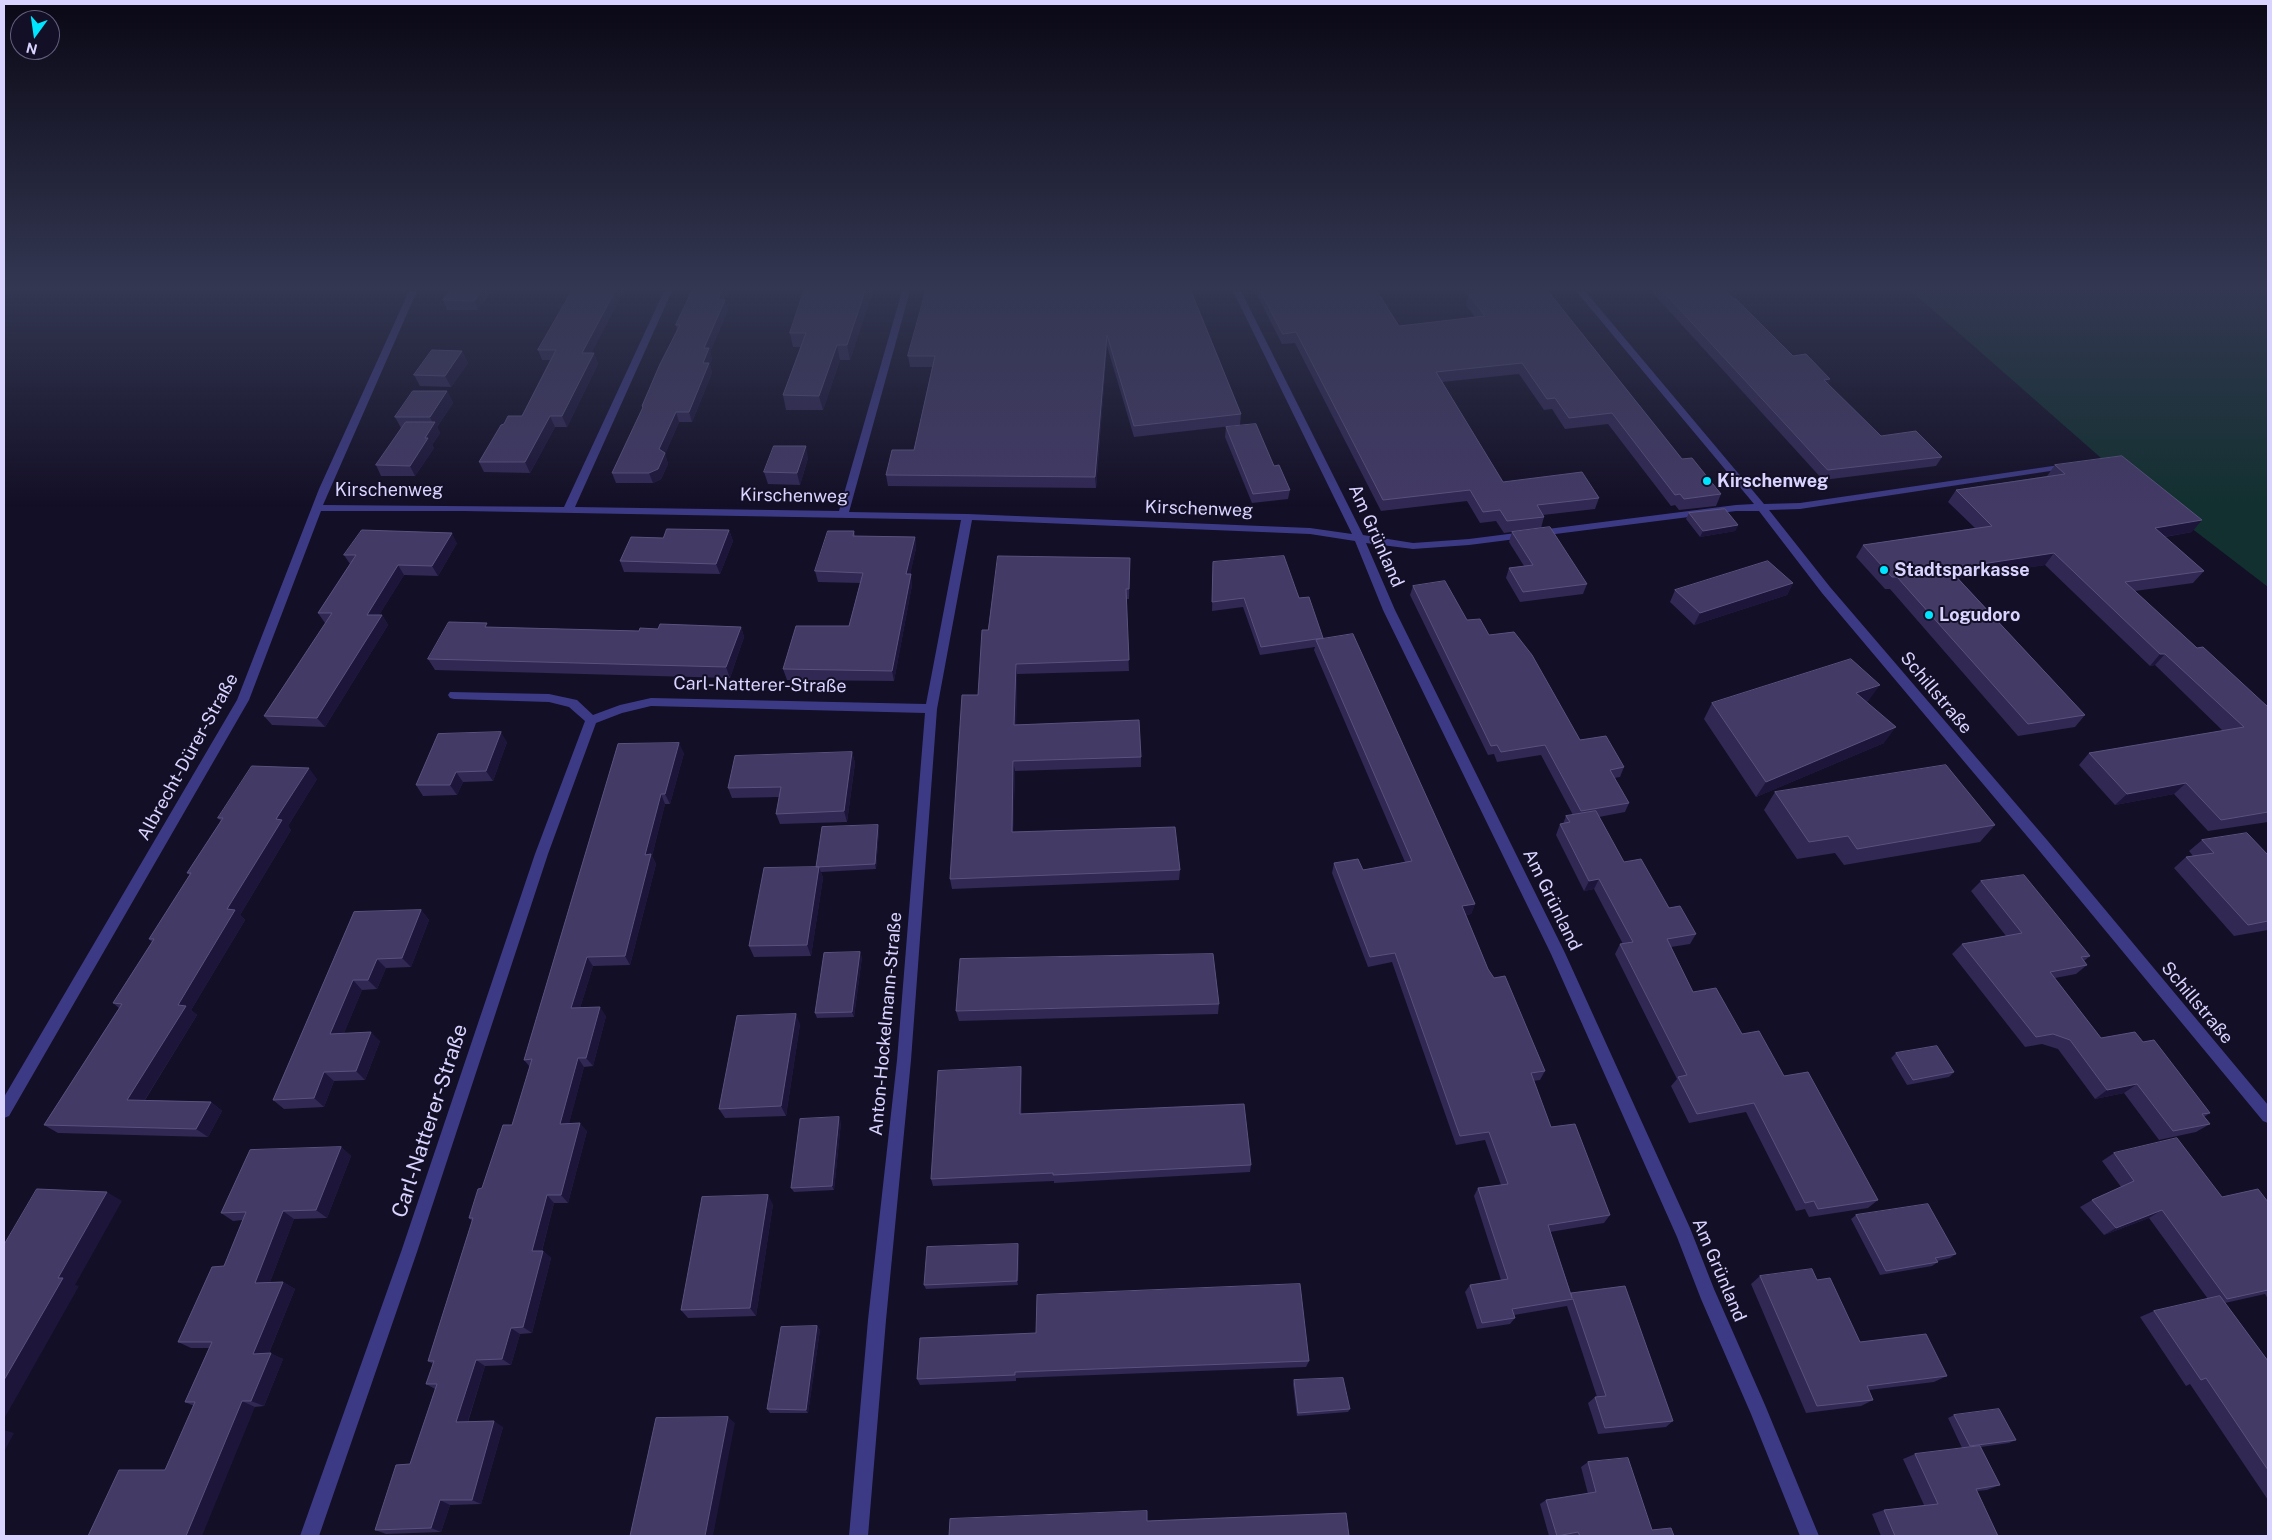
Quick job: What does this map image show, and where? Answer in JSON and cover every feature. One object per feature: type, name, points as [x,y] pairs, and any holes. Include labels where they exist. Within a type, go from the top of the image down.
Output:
[{"type":"street","name":"Albrecht-Dürer-Straße","points":[[4,1111],[243,700],[317,508],[381,363]]},
{"type":"street","points":[[568,510],[635,363]]},
{"type":"street","points":[[843,514],[886,363]]},
{"type":"street","name":"Am Grünland","points":[[1272,363],[1359,538],[1389,610],[1566,971],[1684,1234],[1759,1411],[1809,1536]]},
{"type":"street","name":"Schillstraße","points":[[1641,363],[1763,507],[1826,590],[2042,844],[2268,1116]]},
{"type":"street","name":"Kirschenweg","points":[[317,508],[966,517],[1310,531],[1413,546],[1469,542],[1726,510],[1800,506],[2074,464]]},
{"type":"street","name":"Anton-Hockelmann-Straße","points":[[859,1536],[882,1265],[904,1060],[913,919],[931,709],[966,517]]},
{"type":"street","points":[[454,695],[549,698],[573,703],[591,720]]},
{"type":"street","name":"Carl-Natterer-Straße","points":[[309,1536],[366,1382],[533,878],[565,786],[591,720],[620,709],[650,702],[931,709]]},
{"type":"green space","points":[[1993,363],[2268,363],[2268,587],[2109,465]]},
{"type":"building","points":[[423,363],[454,363],[445,376],[414,375]]},
{"type":"building","points":[[549,363],[589,363],[562,416],[550,416],[525,462],[479,462],[508,416],[522,416]]},
{"type":"building","points":[[709,363],[689,412],[676,412],[659,449],[665,453],[658,469],[649,473],[612,473],[643,407],[660,364]]},
{"type":"building","points":[[795,363],[831,363],[819,396],[783,395]]},
{"type":"building","points":[[933,363],[1105,363],[1095,477],[886,475],[892,450],[914,450]]},
{"type":"building","points":[[1115,363],[1220,363],[1241,414],[1134,426]]},
{"type":"building","points":[[1312,363],[1605,363],[1682,459],[1692,458],[1721,494],[1684,499],[1680,494],[1675,495],[1612,413],[1569,418],[1555,398],[1547,399],[1522,363],[1436,372],[1503,482],[1582,472],[1599,498],[1537,505],[1544,517],[1507,521],[1500,510],[1483,512],[1470,490],[1383,500]]},
{"type":"building","points":[[1729,363],[1815,363],[1830,379],[1824,380],[1881,436],[1916,431],[1942,457],[1828,470]]},
{"type":"building","points":[[413,391],[447,391],[430,417],[395,417]]},
{"type":"building","points":[[406,422],[435,422],[425,438],[428,438],[410,466],[376,465]]},
{"type":"building","points":[[1256,424],[1274,466],[1279,465],[1290,490],[1253,494],[1226,427]]},
{"type":"building","points":[[774,446],[806,446],[797,473],[764,472]]},
{"type":"building","points":[[2122,456],[2202,520],[2155,528],[2204,571],[2125,582],[2197,648],[2203,647],[2268,707],[2268,812],[2221,820],[2186,783],[2127,794],[2089,753],[2244,727],[2165,654],[2160,654],[2054,553],[1949,569],[2085,715],[2028,724],[1897,577],[1892,577],[1863,545],[1992,526],[1956,490],[2065,474],[2055,465]]},
{"type":"building","points":[[1725,509],[1738,525],[1703,531],[1689,513]]},
{"type":"building","points":[[1550,527],[1587,584],[1523,592],[1509,568],[1533,565],[1512,532]]},
{"type":"building","points":[[667,529],[729,530],[716,564],[620,561],[631,537],[663,538]]},
{"type":"building","points":[[362,530],[452,533],[432,566],[398,565],[367,615],[382,615],[317,718],[264,716],[332,613],[318,613],[356,555],[344,555]]},
{"type":"building","points":[[828,531],[854,531],[853,536],[915,537],[906,574],[911,574],[892,671],[783,669],[796,626],[849,626],[863,573],[815,571]]},
{"type":"building","points":[[998,556],[1130,558],[1129,589],[1126,589],[1129,660],[1016,664],[1014,725],[1139,720],[1141,757],[1013,761],[1012,832],[1175,827],[1180,870],[950,879],[962,695],[978,695],[982,630],[988,630]]},
{"type":"building","points":[[1284,556],[1299,598],[1309,597],[1323,638],[1261,647],[1244,598],[1212,602],[1213,562]]},
{"type":"building","points":[[1768,561],[1793,583],[1700,613],[1675,590]]},
{"type":"building","points":[[1445,581],[1467,620],[1480,619],[1489,635],[1514,632],[1532,655],[1580,740],[1606,736],[1624,767],[1610,770],[1629,803],[1581,811],[1545,745],[1501,752],[1497,745],[1491,746],[1413,586]]},
{"type":"building","points":[[449,622],[487,623],[485,627],[639,631],[640,628],[658,629],[660,624],[741,627],[726,667],[428,659]]},
{"type":"building","points":[[1353,634],[1475,904],[1462,906],[1488,969],[1494,978],[1505,976],[1545,1071],[1531,1073],[1551,1127],[1575,1124],[1610,1215],[1548,1225],[1572,1298],[1571,1293],[1625,1286],[1673,1421],[1605,1428],[1595,1397],[1606,1396],[1573,1299],[1512,1309],[1515,1318],[1482,1323],[1470,1285],[1508,1279],[1478,1188],[1508,1184],[1489,1132],[1460,1136],[1395,953],[1370,957],[1334,863],[1358,859],[1363,870],[1412,861],[1316,640]]},
{"type":"building","points":[[1851,659],[1880,685],[1856,693],[1896,727],[1766,782],[1712,703]]},
{"type":"building","points":[[501,732],[486,771],[456,772],[450,785],[416,785],[438,734]]},
{"type":"building","points":[[679,743],[665,794],[661,794],[645,855],[651,854],[625,956],[587,957],[571,1008],[600,1007],[586,1058],[578,1058],[560,1124],[580,1123],[561,1195],[547,1195],[532,1251],[543,1251],[523,1327],[511,1328],[502,1359],[476,1360],[456,1422],[494,1421],[472,1500],[440,1500],[431,1528],[375,1530],[396,1465],[410,1464],[437,1384],[426,1384],[434,1361],[428,1361],[473,1218],[469,1218],[478,1189],[482,1188],[503,1125],[512,1125],[532,1059],[524,1060],[618,744]]},
{"type":"building","points":[[852,752],[844,811],[776,814],[781,787],[728,788],[735,756]]},
{"type":"building","points":[[1946,765],[1995,825],[1857,849],[1848,836],[1809,842],[1775,792]]},
{"type":"building","points":[[252,766],[309,768],[276,819],[282,820],[227,909],[235,910],[178,1005],[186,1006],[127,1100],[211,1102],[196,1129],[44,1125],[122,1004],[113,1003],[154,939],[149,939],[191,873],[187,873],[223,818],[218,818]]},
{"type":"building","points":[[1596,811],[1624,862],[1641,859],[1669,908],[1680,906],[1696,934],[1667,939],[1693,992],[1716,988],[1742,1034],[1759,1031],[1784,1076],[1808,1072],[1878,1200],[1818,1209],[1814,1201],[1805,1203],[1754,1103],[1697,1114],[1678,1077],[1687,1075],[1620,944],[1633,942],[1599,879],[1589,881],[1560,824],[1570,822],[1566,816]]},
{"type":"building","points":[[878,825],[875,864],[816,867],[822,827]]},
{"type":"building","points":[[2247,833],[2268,855],[2268,921],[2248,925],[2186,857],[2214,853],[2202,840]]},
{"type":"building","points":[[819,867],[807,945],[749,946],[764,868]]},
{"type":"building","points":[[2024,875],[2090,956],[2081,957],[2087,965],[2050,972],[2101,1038],[2135,1032],[2143,1042],[2154,1040],[2210,1113],[2202,1114],[2210,1124],[2173,1131],[2137,1084],[2107,1090],[2070,1040],[2053,1034],[2036,1037],[1962,944],[2022,933],[1981,881]]},
{"type":"building","points":[[421,910],[402,958],[377,959],[368,980],[353,980],[330,1034],[371,1032],[356,1071],[324,1072],[314,1098],[273,1100],[354,912]]},
{"type":"building","points":[[860,952],[852,1012],[815,1013],[824,953]]},
{"type":"building","points":[[1213,954],[1219,1004],[956,1011],[960,959]]},
{"type":"building","points":[[796,1014],[781,1106],[719,1109],[737,1016]]},
{"type":"building","points":[[1937,1046],[1954,1072],[1913,1080],[1896,1053]]},
{"type":"building","points":[[1021,1067],[1020,1114],[1244,1104],[1251,1165],[931,1179],[938,1071]]},
{"type":"building","points":[[839,1117],[832,1186],[791,1188],[800,1119]]},
{"type":"building","points":[[2177,1138],[2222,1197],[2258,1189],[2268,1202],[2268,1290],[2227,1299],[2162,1210],[2116,1228],[2092,1200],[2134,1181],[2114,1153]]},
{"type":"building","points":[[341,1147],[316,1210],[283,1211],[255,1283],[283,1282],[253,1354],[271,1353],[251,1401],[242,1401],[186,1536],[88,1536],[119,1470],[165,1470],[195,1402],[185,1402],[212,1342],[178,1342],[212,1267],[224,1266],[246,1212],[221,1213],[250,1150]]},
{"type":"building","points":[[37,1189],[107,1192],[58,1278],[63,1278],[4,1380],[4,1245]]},
{"type":"building","points":[[768,1195],[750,1308],[681,1310],[702,1197]]},
{"type":"building","points":[[1928,1204],[1956,1254],[1935,1258],[1938,1262],[1886,1271],[1856,1215]]},
{"type":"building","points":[[1018,1244],[1017,1281],[924,1285],[927,1247]]},
{"type":"building","points":[[1812,1269],[1817,1280],[1830,1278],[1860,1342],[1926,1334],[1947,1376],[1867,1386],[1873,1400],[1817,1406],[1760,1276]]},
{"type":"building","points":[[1300,1284],[1309,1361],[1015,1372],[1015,1375],[917,1379],[920,1338],[1036,1333],[1037,1295]]},
{"type":"building","points":[[2220,1296],[2268,1361],[2268,1470],[2206,1378],[2201,1380],[2154,1311]]},
{"type":"building","points":[[817,1326],[806,1410],[767,1409],[781,1327]]},
{"type":"building","points":[[1343,1378],[1350,1409],[1298,1413],[1294,1380]]},
{"type":"building","points":[[1999,1409],[2016,1440],[1970,1446],[1954,1415]]},
{"type":"building","points":[[728,1417],[705,1536],[630,1536],[656,1418]]},
{"type":"building","points":[[1980,1446],[2000,1485],[1976,1489],[1998,1536],[1895,1536],[1884,1510],[1938,1504],[1915,1454]]},
{"type":"building","points":[[1628,1458],[1652,1530],[1671,1528],[1674,1536],[1580,1536],[1578,1532],[1557,1536],[1546,1500],[1596,1492],[1588,1462]]},
{"type":"building","points":[[1147,1511],[1147,1521],[1346,1513],[1349,1536],[949,1536],[950,1519]]},
{"type":"place","name":"Kirschenweg","points":[[1707,481]]},
{"type":"place","name":"Stadtsparkasse","points":[[1884,570]]},
{"type":"place","name":"Logudoro","points":[[1929,615]]}]
